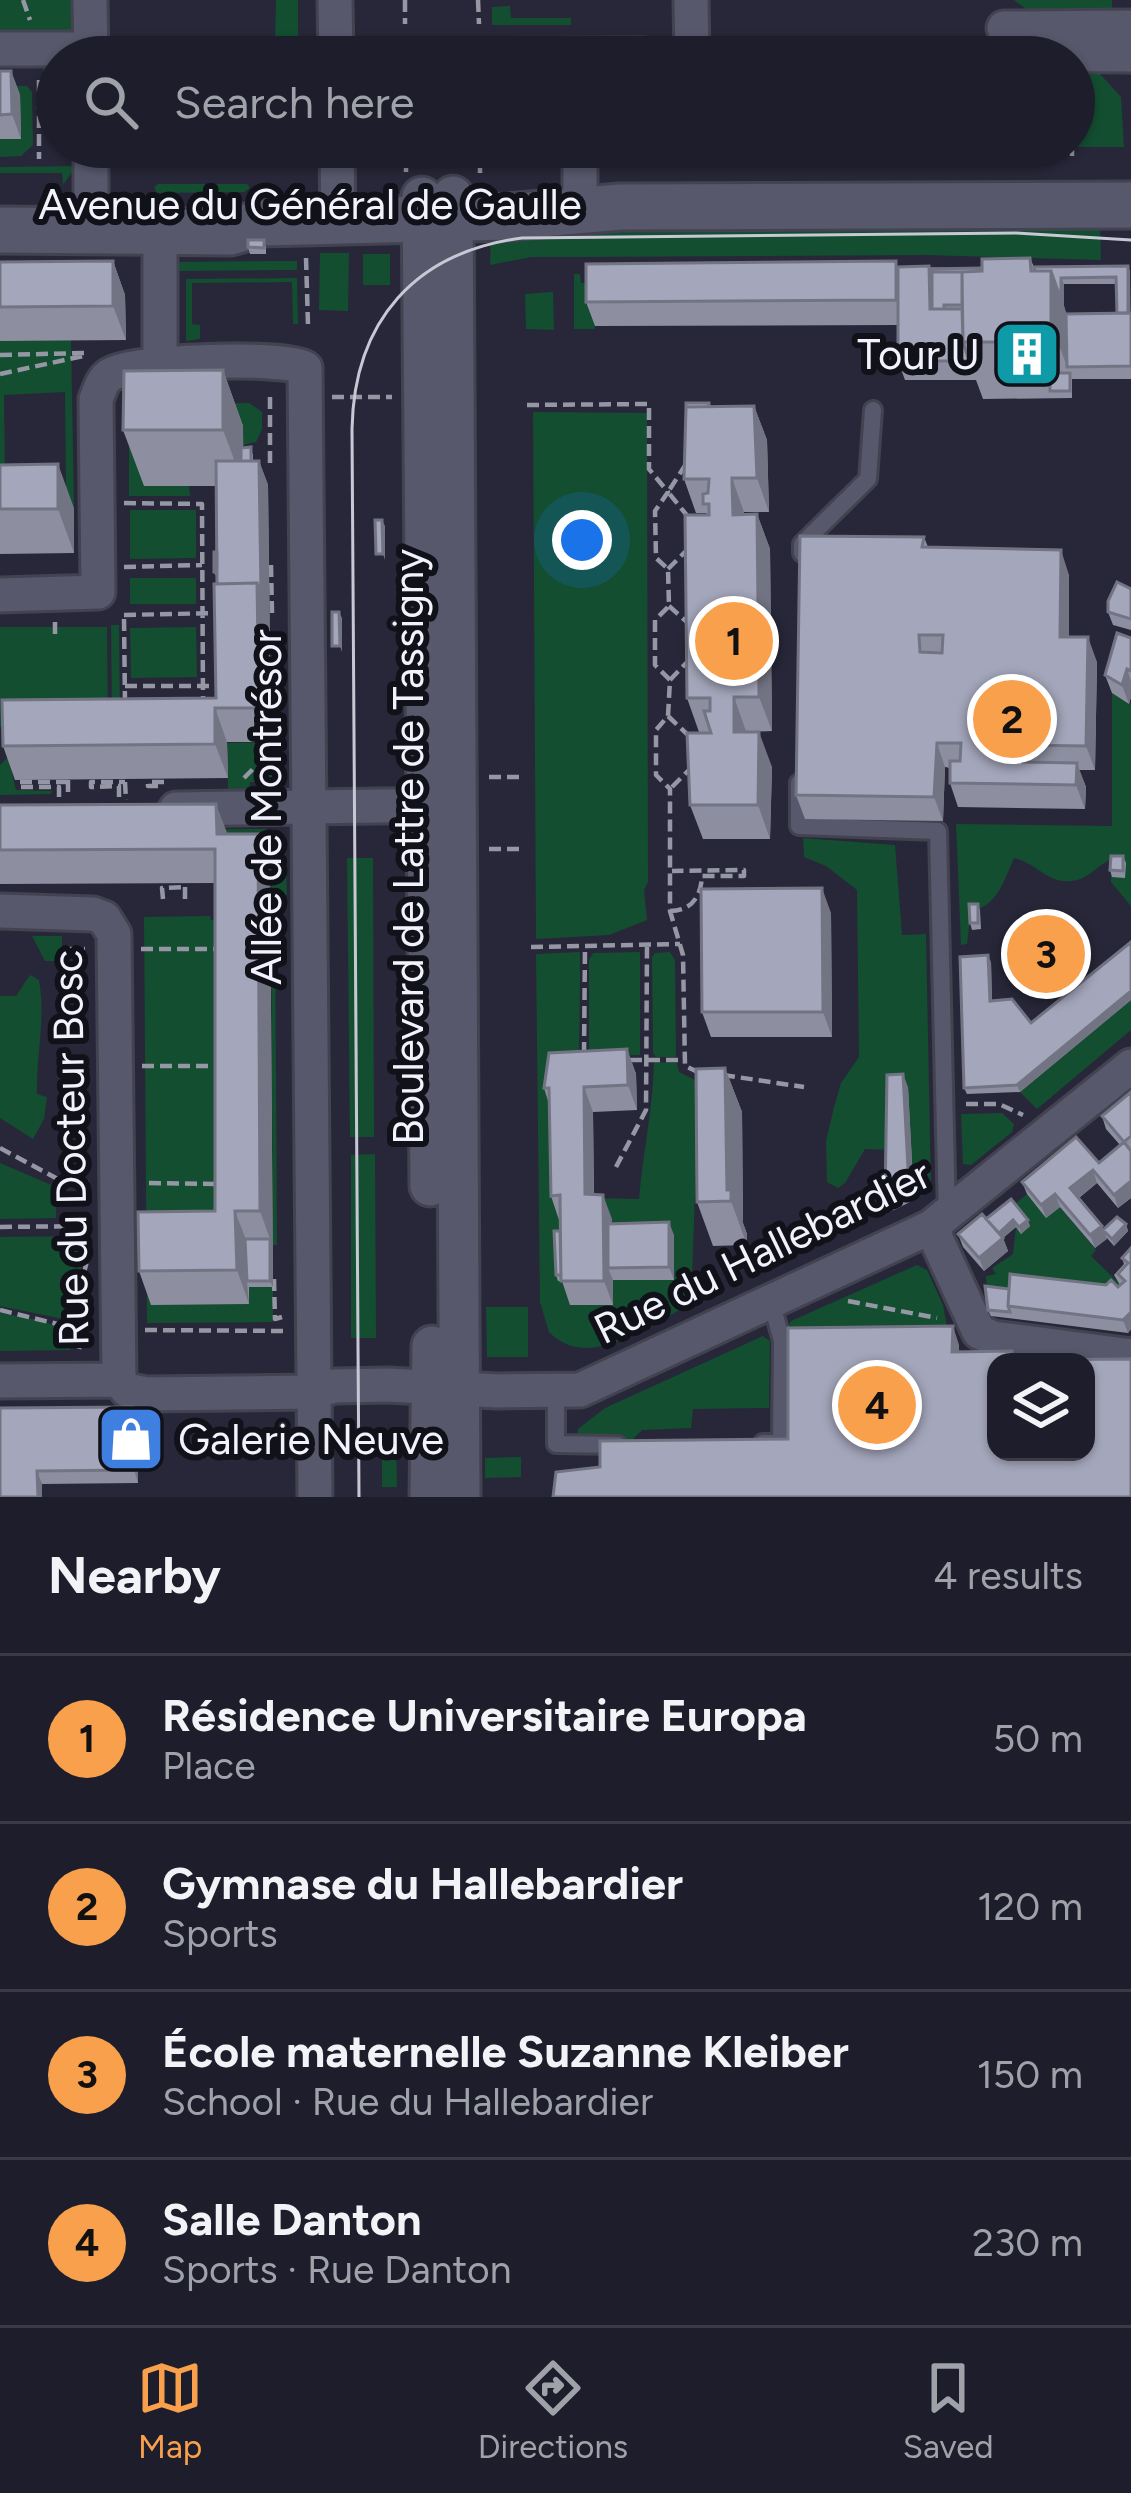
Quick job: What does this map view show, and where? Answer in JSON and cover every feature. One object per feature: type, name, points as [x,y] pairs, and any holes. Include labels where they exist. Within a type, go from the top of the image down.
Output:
[{"type":"main road","name":"Avenue du Général de Gaulle","points":[[0,206],[160,231],[230,232],[440,196],[600,202],[1131,205]]},
{"type":"main road","name":"Avenue du Général de Gaulle","points":[[0,230],[286,198],[338,210]]},
{"type":"street","points":[[90,0],[91,36]]},
{"type":"street","points":[[335,0],[336,36]]},
{"type":"street","points":[[691,0],[699,36]]},
{"type":"street","points":[[1004,28],[1131,26]]},
{"type":"street","points":[[1004,28],[1042,36]]},
{"type":"street","points":[[1095,47],[1131,55]]},
{"type":"street","points":[[0,50],[36,51]]},
{"type":"street","points":[[91,168],[91,217]]},
{"type":"street","points":[[337,168],[338,210]]},
{"type":"street","points":[[588,168],[600,202]]},
{"type":"street","name":"Boulevard de Lattre de Tassigny","points":[[430,1497],[446,1389],[455,796],[440,196]]},
{"type":"street","points":[[0,595],[98,592],[96,399],[112,374],[160,364],[160,231]]},
{"type":"street","name":"Allée de Montrésor","points":[[160,364],[279,362],[305,368],[315,1497]]},
{"type":"street","points":[[131,802],[311,808],[455,796]]},
{"type":"street","name":"Rue du Docteur Bosc","points":[[0,911],[82,912],[104,918],[114,934],[119,1380]]},
{"type":"street","name":"Rue du Hallebardier","points":[[0,1381],[119,1380],[127,1390],[146,1394],[314,1392],[334,1386],[580,1390],[939,1222],[1131,1066]]},
{"type":"street","points":[[939,1222],[970,1334],[1131,1356]]},
{"type":"street","name":"Boulevard de Lattre de Tassigny","points":[[446,1389],[460,1497]]},
{"type":"lane","points":[[802,567],[802,544],[868,479],[873,410]]},
{"type":"lane","points":[[800,756],[799,826],[938,831],[939,1222]]},
{"type":"lane","points":[[738,1443],[781,1443],[782,1341],[771,1301]]},
{"type":"lane","points":[[782,1341],[806,1341]]},
{"type":"lane","points":[[556,1392],[556,1444],[629,1444]]},
{"type":"path","points":[[405,0],[405,26]]},
{"type":"path","points":[[478,0],[479,26]]},
{"type":"path","points":[[421,168],[440,196],[463,168]]},
{"type":"path","points":[[306,257],[308,325]]},
{"type":"path","points":[[0,355],[95,353],[1,374]]},
{"type":"path","points":[[257,463],[270,463],[270,397]]},
{"type":"path","points":[[320,397],[392,397]]},
{"type":"path","points":[[527,405],[649,404],[649,469],[691,520]]},
{"type":"path","points":[[668,569],[656,558],[655,511],[687,464],[687,449]]},
{"type":"path","points":[[124,503],[202,504],[203,704]]},
{"type":"path","points":[[670,680],[655,664],[655,620],[669,606],[668,569],[691,545]]},
{"type":"path","points":[[124,567],[202,565]]},
{"type":"path","points":[[669,606],[698,632]]},
{"type":"path","points":[[125,710],[124,617],[226,613]]},
{"type":"path","points":[[55,619],[55,640]]},
{"type":"path","points":[[670,789],[656,775],[656,730],[668,716],[670,680],[699,650]]},
{"type":"path","points":[[125,686],[227,687]]},
{"type":"path","points":[[668,716],[694,740]]},
{"type":"path","points":[[239,784],[277,745]]},
{"type":"path","points":[[694,764],[670,789],[670,911],[683,955],[685,1060],[692,1071],[704,1074]]},
{"type":"path","points":[[455,796],[525,777]]},
{"type":"path","points":[[58,797],[59,787],[20,787],[20,782],[68,781],[68,797]]},
{"type":"path","points":[[125,781],[131,802],[119,786],[91,787],[91,782],[125,781]]},
{"type":"path","points":[[482,849],[525,848]]},
{"type":"path","points":[[670,871],[744,870],[744,876],[702,876],[692,904],[670,911]]},
{"type":"path","points":[[163,899],[162,888],[185,885],[185,898]]},
{"type":"path","points":[[531,947],[680,944]]},
{"type":"path","points":[[616,1167],[646,1109],[647,945]]},
{"type":"path","points":[[584,1060],[585,946]]},
{"type":"path","points":[[134,949],[227,950]]},
{"type":"path","points":[[626,1060],[685,1060]]},
{"type":"path","points":[[140,1066],[227,1066]]},
{"type":"path","points":[[718,1074],[804,1087]]},
{"type":"path","points":[[960,1105],[1011,1107],[1030,1122]]},
{"type":"path","points":[[0,1148],[65,1183]]},
{"type":"path","points":[[140,1183],[228,1184]]},
{"type":"path","points":[[0,1227],[97,1226]]},
{"type":"path","points":[[0,1310],[73,1328],[86,1261],[93,1261],[90,1284]]},
{"type":"path","points":[[276,1279],[275,1319],[282,1319],[281,1289]]},
{"type":"path","points":[[833,1296],[945,1320]]},
{"type":"path","points":[[77,1356],[88,1308]]},
{"type":"path","points":[[141,1330],[290,1331]]},
{"type":"green space","points":[[0,0],[77,0],[77,29],[71,36],[0,41]]},
{"type":"green space","points":[[276,0],[298,0],[298,36],[275,36]]},
{"type":"green space","points":[[1014,0],[1112,0],[1112,10],[1030,12]]},
{"type":"green space","points":[[510,6],[511,18],[571,18],[571,25],[492,25],[492,7]]},
{"type":"green space","points":[[1095,74],[1121,97],[1124,147],[1095,147]]},
{"type":"green space","points":[[0,86],[27,86],[32,92],[33,145],[21,156],[0,157],[0,139],[21,138]]},
{"type":"green space","points":[[0,167],[75,168],[63,185],[62,173],[0,173]]},
{"type":"green space","points":[[247,184],[250,188],[244,192],[157,193],[154,187]]},
{"type":"green space","points":[[1100,222],[1101,260],[926,255],[531,257],[490,265],[491,227]]},
{"type":"green space","points":[[320,253],[349,253],[348,311],[319,310]]},
{"type":"green space","points":[[363,254],[390,254],[390,285],[363,285]]},
{"type":"green space","points":[[297,261],[297,270],[179,271],[179,262]]},
{"type":"green space","points":[[574,274],[580,274],[581,283],[595,283],[595,329],[574,329]]},
{"type":"green space","points":[[297,278],[298,324],[293,324],[292,282],[192,283],[192,324],[200,325],[200,339],[186,341],[186,279]]},
{"type":"green space","points":[[553,292],[554,330],[526,329],[525,294]]},
{"type":"green space","points":[[71,340],[74,508],[0,509],[0,341]],"holes":[[[65,392],[66,485],[5,486],[4,395]]]},
{"type":"green space","points":[[249,403],[262,412],[256,442],[243,445],[242,426],[189,486],[190,496],[129,496],[129,404]]},
{"type":"green space","points":[[533,412],[647,413],[647,920],[609,935],[536,939]]},
{"type":"green space","points":[[130,510],[196,510],[196,558],[130,559]]},
{"type":"green space","points":[[130,578],[196,578],[196,604],[130,604]]},
{"type":"green space","points":[[111,625],[119,625],[120,716],[112,716]]},
{"type":"green space","points":[[0,627],[107,627],[108,734],[0,727]]},
{"type":"green space","points":[[196,627],[197,677],[131,678],[130,628]]},
{"type":"green space","points":[[1112,693],[1131,705],[1131,906],[1111,882],[1111,860],[1082,878],[1067,881],[1014,858],[994,898],[971,911],[967,944],[961,945],[956,824],[1112,826]]},
{"type":"green space","points":[[274,742],[275,782],[250,782],[250,792],[228,793],[227,743]]},
{"type":"green space","points":[[8,757],[16,790],[51,794],[0,795],[0,765]]},
{"type":"green space","points":[[265,829],[285,838],[287,895],[270,895],[270,868],[134,830]]},
{"type":"green space","points":[[803,838],[895,845],[902,935],[926,934],[931,1191],[914,1200],[907,1087],[889,1150],[865,1149],[845,1183],[838,1188],[827,1182],[826,1141],[834,1107],[841,1083],[859,1057],[857,890],[826,866],[804,857]]},
{"type":"green space","points":[[347,858],[373,858],[374,1137],[350,1137]]},
{"type":"green space","points":[[1042,913],[1074,920],[1080,939],[1056,964],[1022,975],[1013,967],[1010,954],[1014,939],[1024,924]]},
{"type":"green space","points":[[271,915],[275,915],[277,1245],[273,1245]]},
{"type":"green space","points":[[210,916],[211,920],[227,920],[248,1304],[249,1287],[273,1287],[273,1322],[147,1323],[144,917]]},
{"type":"green space","points":[[32,936],[62,936],[62,961],[45,961]]},
{"type":"green space","points":[[580,952],[576,1117],[559,1281],[570,1281],[612,1237],[594,1198],[639,1199],[654,1062],[677,1063],[679,1072],[699,1082],[691,1304],[620,1341],[582,1348],[549,1332],[540,1302],[536,954]]},
{"type":"green space","points":[[640,952],[640,1055],[596,1056],[589,1049],[589,960],[593,953]]},
{"type":"green space","points":[[670,952],[675,960],[676,1057],[656,1057],[652,957]]},
{"type":"green space","points":[[30,975],[39,980],[41,995],[37,1094],[47,1097],[44,1119],[33,1139],[0,1118],[0,996],[16,996]]},
{"type":"green space","points":[[1131,1000],[1131,1030],[1037,1109],[1020,1092]]},
{"type":"green space","points":[[1002,1113],[1014,1124],[1012,1132],[971,1165],[963,1164],[961,1114]]},
{"type":"green space","points":[[375,1154],[376,1338],[351,1338],[351,1155]]},
{"type":"green space","points":[[0,1163],[56,1187],[56,1218],[0,1219]]},
{"type":"green space","points":[[1027,1194],[1046,1217],[1060,1207],[1096,1250],[1091,1256],[1123,1287],[1014,1296],[987,1292],[986,1276],[996,1274],[992,1268],[1013,1254],[1016,1227],[1021,1233],[1014,1205]]},
{"type":"green space","points":[[89,1236],[68,1320],[0,1306],[0,1237]]},
{"type":"green space","points":[[917,1265],[927,1270],[943,1305],[948,1332],[784,1334],[791,1321]]},
{"type":"green space","points":[[486,1307],[528,1307],[528,1357],[487,1357]]},
{"type":"green space","points":[[0,1313],[44,1321],[73,1335],[70,1350],[0,1351]]},
{"type":"green space","points":[[763,1336],[770,1341],[769,1408],[693,1409],[691,1428],[642,1430],[632,1440],[581,1440],[577,1435],[578,1429],[605,1408]]},
{"type":"green space","points":[[382,1447],[396,1447],[397,1487],[382,1487]]},
{"type":"green space","points":[[521,1457],[521,1477],[485,1478],[485,1458]]},
{"type":"building","points":[[0,71],[11,71],[12,114],[0,115]]},
{"type":"building","points":[[248,240],[264,240],[264,248],[248,247]]},
{"type":"building","points":[[1030,258],[1031,271],[1051,271],[1051,323],[1032,323],[1032,342],[963,342],[962,272],[982,271],[982,259]]},
{"type":"building","points":[[113,261],[113,306],[0,307],[0,262]]},
{"type":"building","points":[[896,261],[896,300],[586,302],[586,264]]},
{"type":"building","points":[[929,266],[930,309],[962,309],[969,361],[898,361],[898,267]]},
{"type":"building","points":[[1128,266],[1128,313],[1117,313],[1116,277],[1061,278],[1061,300],[1051,271],[1035,271],[1034,267]]},
{"type":"building","points":[[982,268],[962,272],[930,269]]},
{"type":"building","points":[[932,272],[962,272],[962,305],[932,309]]},
{"type":"building","points":[[1131,313],[1131,366],[1067,367],[1066,314]]},
{"type":"building","points":[[223,370],[223,430],[123,430],[124,371]]},
{"type":"building","points":[[1050,373],[1070,373],[1070,391],[1050,391]]},
{"type":"building","points":[[686,403],[709,403],[709,407],[686,407]]},
{"type":"building","points":[[754,406],[757,478],[732,478],[732,483],[733,515],[757,514],[759,697],[734,697],[734,732],[759,732],[758,805],[690,805],[687,733],[711,733],[704,711],[710,711],[710,698],[687,698],[685,515],[709,515],[703,494],[708,493],[709,479],[684,479],[686,407]]},
{"type":"building","points":[[251,447],[251,461],[241,461],[241,448]]},
{"type":"building","points":[[216,461],[259,461],[261,593],[257,583],[217,584]]},
{"type":"building","points":[[58,464],[58,509],[0,509],[0,465]]},
{"type":"building","points":[[375,520],[382,520],[383,554],[376,554]]},
{"type":"building","points":[[800,536],[924,537],[922,547],[1061,550],[1060,637],[1088,637],[1086,746],[1023,745],[1023,762],[1077,763],[1076,785],[950,783],[950,761],[960,761],[961,743],[937,743],[934,797],[796,795]],"holes":[[[919,635],[943,635],[942,653],[920,652]]]},
{"type":"building","points":[[1117,582],[1131,589],[1131,619],[1108,612]]},
{"type":"building","points":[[257,583],[259,708],[215,708],[215,744],[3,746],[2,700],[216,698],[214,584]]},
{"type":"building","points":[[332,612],[339,612],[340,646],[332,646]]},
{"type":"building","points":[[1117,633],[1131,638],[1131,671],[1127,669],[1122,685],[1105,675]]},
{"type":"building","points":[[216,804],[217,834],[258,834],[260,1211],[235,1211],[237,1270],[139,1271],[138,1212],[215,1211],[215,849],[0,850],[0,805]]},
{"type":"building","points":[[1111,856],[1123,856],[1123,871],[1110,870]]},
{"type":"building","points":[[822,888],[823,1012],[702,1012],[701,889]]},
{"type":"building","points":[[969,904],[978,904],[978,923],[970,923]]},
{"type":"building","points":[[1131,942],[1131,991],[1017,1085],[964,1088],[960,957],[988,955],[990,1001],[1012,999],[1031,1023]]},
{"type":"building","points":[[627,1049],[628,1085],[584,1087],[585,1194],[603,1195],[604,1281],[561,1281],[560,1195],[551,1196],[549,1088],[544,1088],[549,1053]]},
{"type":"building","points":[[725,1068],[731,1201],[697,1202],[696,1069]]},
{"type":"building","points":[[903,1074],[909,1187],[885,1199],[887,1075]]},
{"type":"building","points":[[1131,1092],[1131,1136],[1124,1142],[1102,1116]]},
{"type":"building","points":[[1076,1137],[1099,1163],[1124,1142],[1131,1151],[1131,1181],[1114,1195],[1093,1170],[1070,1188],[1102,1226],[1090,1235],[1055,1194],[1041,1205],[1022,1182]]},
{"type":"building","points":[[1011,1199],[1028,1220],[1019,1227],[1013,1220],[999,1233],[986,1219]]},
{"type":"building","points":[[982,1214],[1003,1238],[979,1258],[958,1234]]},
{"type":"building","points":[[1117,1217],[1126,1224],[1112,1239],[1103,1230]]},
{"type":"building","points":[[669,1222],[669,1267],[608,1268],[608,1224]]},
{"type":"building","points":[[554,1231],[560,1231],[561,1275],[556,1275]]},
{"type":"building","points":[[245,1239],[270,1239],[270,1281],[247,1281]]},
{"type":"building","points":[[1131,1248],[1131,1312],[1123,1320],[1008,1306],[1010,1274],[1106,1285],[1111,1280],[1118,1287],[1125,1281],[1118,1274],[1128,1263],[1122,1258]]},
{"type":"building","points":[[985,1286],[1009,1289],[1010,1312],[988,1310]]},
{"type":"building","points":[[953,1326],[952,1352],[1012,1351],[987,1353],[987,1461],[1095,1461],[1095,1359],[1131,1359],[1131,1497],[553,1497],[556,1472],[600,1467],[600,1441],[788,1439],[788,1328]]},
{"type":"building","points":[[133,1407],[134,1470],[37,1471],[38,1497],[0,1497],[0,1408]]},
{"type":"tram line","points":[[359,1497],[352,429],[355,390],[378,325],[422,276],[484,246],[522,238],[1016,233],[1131,240]]},
{"type":"place","name":"Tour U","points":[[1027,354]]},
{"type":"place","name":"Résidence Universitaire Europa","points":[[734,641]]},
{"type":"place","name":"Gymnase du Hallebardier","points":[[1012,719]]},
{"type":"place","name":"École maternelle Suzanne Kleiber","points":[[1046,954]]},
{"type":"place","name":"Salle Danton","points":[[877,1405]]},
{"type":"place","name":"Galerie Neuve","points":[[131,1439]]}]
